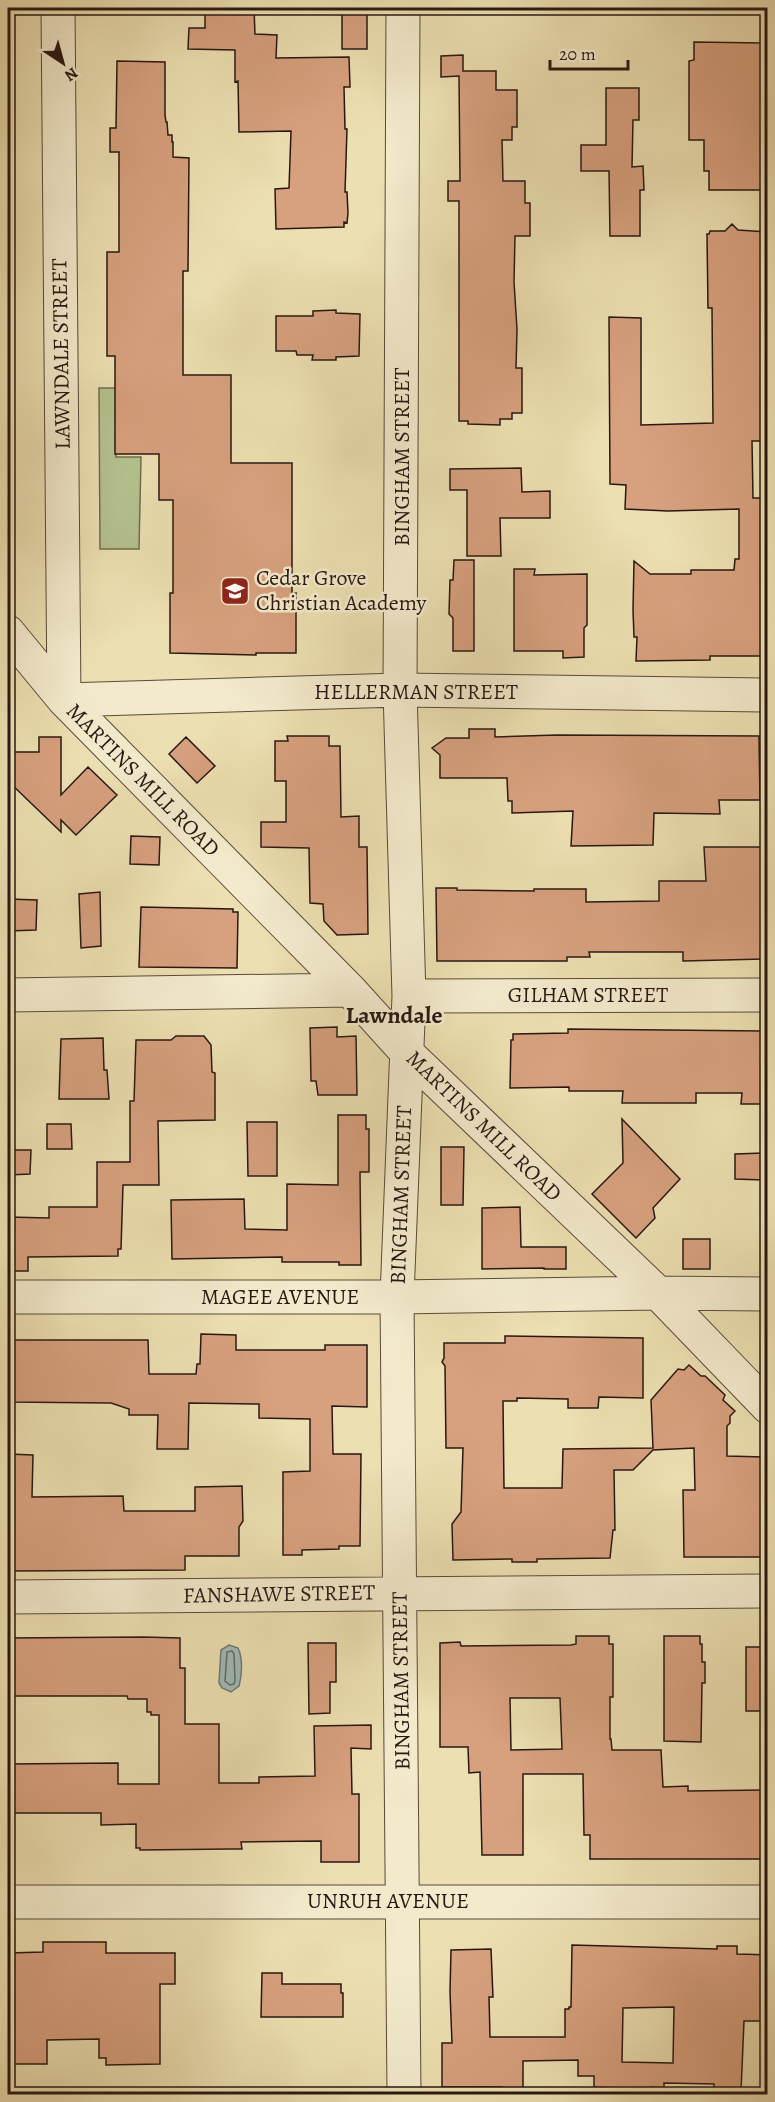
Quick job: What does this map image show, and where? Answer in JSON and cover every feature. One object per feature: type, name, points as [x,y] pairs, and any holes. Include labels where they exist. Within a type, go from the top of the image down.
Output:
[{"type":"street","name":"LAWNDALE STREET","points":[[58,8],[64,700]]},
{"type":"street","name":"BINGHAM STREET","points":[[403,8],[400,690],[409,996],[397,1297],[404,2094]]},
{"type":"street","name":"MARTINS MILL ROAD","points":[[8,632],[64,700],[350,990],[407,1053],[658,1293],[768,1407]]},
{"type":"street","name":"HELLERMAN STREET","points":[[64,700],[400,690],[768,695]]},
{"type":"street","points":[[8,995],[350,990]]},
{"type":"street","name":"GILHAM STREET","points":[[409,996],[768,995]]},
{"type":"street","name":"MAGEE AVENUE","points":[[8,1297],[768,1294]]},
{"type":"street","name":"FANSHAWE STREET","points":[[8,1597],[768,1591]]},
{"type":"street","name":"UNRUH AVENUE","points":[[8,1902],[768,1902]]},
{"type":"green space","points":[[99,388],[117,388],[116,457],[141,457],[139,549],[100,549]]},
{"type":"water","points":[[229,1645],[238,1648],[241,1662],[239,1686],[231,1692],[222,1688],[219,1683],[221,1650]]},
{"type":"building","points":[[254,8],[255,34],[277,35],[276,58],[349,57],[350,87],[344,87],[345,129],[347,129],[345,192],[347,192],[348,213],[344,227],[276,229],[275,189],[289,188],[291,131],[239,132],[235,50],[188,49],[189,28],[205,28],[205,9]]},
{"type":"building","points":[[342,11],[367,11],[367,49],[342,49]]},
{"type":"building","points":[[694,42],[768,43],[764,190],[709,190],[709,171],[704,171],[704,140],[689,140],[689,61],[694,60]]},
{"type":"building","points":[[463,55],[463,71],[496,71],[496,90],[517,90],[517,127],[512,127],[512,140],[502,140],[503,181],[525,181],[525,203],[530,203],[530,236],[515,236],[516,368],[522,368],[522,413],[512,413],[512,419],[500,419],[500,425],[468,424],[468,421],[459,421],[459,201],[448,201],[448,181],[460,181],[459,76],[441,77],[441,56]]},
{"type":"building","points":[[117,61],[165,62],[165,115],[168,135],[172,135],[173,157],[189,158],[188,271],[183,271],[183,375],[231,375],[231,463],[292,463],[292,594],[296,593],[296,653],[256,653],[256,655],[170,653],[170,593],[173,593],[173,500],[159,500],[159,454],[115,454],[115,356],[107,356],[107,252],[119,252],[119,152],[110,152],[110,128],[116,128]]},
{"type":"building","points":[[606,88],[639,88],[639,120],[633,120],[632,167],[643,166],[644,190],[640,190],[640,236],[610,236],[609,171],[581,171],[581,145],[606,145]]},
{"type":"building","points":[[732,224],[738,230],[766,232],[765,441],[752,441],[753,498],[767,498],[766,656],[710,656],[710,660],[636,661],[637,637],[634,637],[633,610],[634,561],[650,574],[691,574],[691,570],[734,570],[735,559],[739,559],[739,509],[668,511],[625,509],[626,485],[610,484],[609,317],[641,318],[641,425],[713,423],[712,308],[708,308],[707,234],[710,231],[725,231]]},
{"type":"building","points":[[336,310],[336,313],[360,314],[359,356],[336,357],[336,360],[312,360],[313,355],[297,355],[296,351],[276,351],[276,316],[313,316],[313,311]]},
{"type":"building","points":[[521,468],[522,492],[550,491],[550,518],[500,518],[501,556],[467,556],[467,490],[450,490],[450,469]]},
{"type":"building","points":[[454,560],[474,560],[474,651],[453,651],[453,618],[449,614],[450,580],[453,580]]},
{"type":"building","points":[[514,569],[535,569],[534,575],[587,574],[587,625],[584,628],[584,657],[563,658],[563,651],[514,651]]},
{"type":"building","points":[[469,729],[495,729],[495,737],[759,736],[760,800],[719,800],[720,814],[654,813],[653,845],[571,846],[573,811],[512,813],[512,801],[508,801],[507,778],[440,778],[440,755],[432,748],[446,738],[469,738]]},
{"type":"building","points":[[287,736],[329,736],[329,746],[340,746],[341,817],[359,816],[359,847],[367,847],[368,934],[337,935],[324,921],[323,904],[310,903],[309,848],[261,847],[261,822],[286,822],[286,781],[275,781],[275,741],[288,741]]},
{"type":"building","points":[[39,737],[61,737],[61,795],[88,767],[117,795],[76,835],[61,820],[61,832],[8,781],[8,752],[39,752]]},
{"type":"building","points":[[186,737],[215,766],[197,783],[169,754]]},
{"type":"building","points":[[131,836],[160,837],[159,865],[130,864]]},
{"type":"building","points":[[704,847],[768,847],[768,959],[683,961],[683,952],[589,952],[590,957],[567,957],[567,961],[437,961],[436,888],[534,891],[534,889],[586,889],[586,902],[659,901],[659,881],[706,881]]},
{"type":"building","points":[[100,892],[101,946],[81,948],[79,894]]},
{"type":"building","points":[[8,899],[37,900],[36,930],[8,931]]},
{"type":"building","points":[[141,907],[233,909],[233,912],[238,912],[237,968],[139,967]]},
{"type":"building","points":[[337,1027],[337,1037],[356,1036],[357,1095],[318,1095],[316,1081],[311,1081],[310,1028]]},
{"type":"building","points":[[568,1029],[765,1031],[763,1104],[741,1104],[742,1093],[696,1093],[696,1103],[622,1103],[623,1091],[569,1091],[569,1087],[510,1088],[513,1034],[568,1033]]},
{"type":"building","points":[[176,1036],[204,1036],[211,1045],[212,1072],[215,1073],[215,1120],[158,1121],[159,1185],[123,1185],[121,1249],[118,1249],[118,1256],[28,1257],[28,1271],[8,1271],[8,1217],[49,1218],[49,1207],[97,1207],[97,1162],[130,1162],[130,1101],[134,1101],[136,1040],[171,1040]]},
{"type":"building","points":[[103,1038],[104,1070],[107,1070],[109,1099],[59,1099],[61,1039]]},
{"type":"building","points":[[338,1115],[366,1115],[366,1129],[369,1129],[369,1172],[360,1172],[361,1265],[339,1265],[339,1262],[282,1262],[282,1257],[172,1259],[171,1200],[244,1199],[245,1229],[287,1230],[287,1184],[338,1185]]},
{"type":"building","points":[[622,1119],[680,1179],[653,1208],[655,1218],[636,1238],[592,1194],[623,1163]]},
{"type":"building","points":[[247,1122],[277,1122],[277,1176],[248,1176]]},
{"type":"building","points":[[47,1124],[71,1124],[72,1149],[47,1149]]},
{"type":"building","points":[[441,1147],[464,1147],[463,1205],[441,1205]]},
{"type":"building","points":[[8,1150],[31,1150],[30,1174],[8,1175]]},
{"type":"building","points":[[768,1153],[768,1180],[735,1179],[735,1154]]},
{"type":"building","points":[[520,1207],[521,1247],[566,1247],[566,1269],[482,1269],[482,1208]]},
{"type":"building","points":[[683,1239],[710,1239],[710,1269],[683,1269]]},
{"type":"building","points":[[201,1334],[236,1335],[236,1350],[325,1350],[325,1345],[367,1345],[367,1407],[332,1406],[333,1454],[361,1454],[360,1546],[302,1550],[302,1555],[283,1555],[283,1472],[310,1471],[310,1419],[259,1418],[259,1404],[189,1403],[188,1449],[157,1449],[158,1415],[129,1415],[129,1409],[111,1403],[8,1402],[8,1340],[148,1340],[149,1374],[196,1374],[197,1364],[200,1364]]},
{"type":"building","points":[[505,1336],[643,1338],[643,1398],[599,1397],[598,1408],[568,1408],[568,1399],[517,1398],[517,1401],[503,1401],[504,1488],[562,1488],[563,1449],[653,1448],[651,1400],[678,1369],[684,1370],[689,1365],[725,1395],[723,1400],[735,1411],[730,1416],[730,1423],[727,1426],[727,1456],[768,1457],[768,1479],[764,1479],[765,1529],[762,1529],[761,1557],[684,1557],[683,1490],[695,1490],[694,1448],[653,1450],[633,1470],[614,1470],[615,1530],[613,1530],[610,1558],[537,1559],[537,1562],[512,1562],[512,1559],[453,1560],[452,1524],[461,1512],[463,1448],[446,1448],[445,1366],[442,1362],[444,1343],[505,1343]]},
{"type":"building","points":[[8,1454],[33,1455],[32,1497],[123,1496],[124,1511],[195,1511],[195,1487],[242,1486],[243,1521],[239,1527],[239,1556],[185,1556],[185,1570],[8,1571]]},
{"type":"building","points":[[576,1636],[609,1636],[609,1644],[613,1644],[613,1697],[610,1697],[612,1750],[661,1750],[663,1787],[688,1786],[688,1791],[765,1790],[765,1859],[590,1859],[590,1835],[584,1835],[583,1774],[523,1774],[523,1855],[482,1855],[480,1772],[469,1773],[468,1747],[440,1747],[440,1643],[460,1642],[461,1646],[576,1644]],"holes":[[[510,1698],[560,1698],[562,1749],[511,1750]]]},
{"type":"building","points":[[664,1636],[700,1636],[702,1662],[705,1662],[705,1683],[702,1683],[701,1742],[664,1741]]},
{"type":"building","points":[[8,1638],[180,1638],[180,1668],[185,1668],[185,1724],[219,1724],[219,1783],[259,1783],[259,1777],[315,1776],[314,1726],[371,1725],[371,1749],[351,1748],[352,1794],[359,1794],[359,1862],[321,1862],[321,1841],[241,1842],[242,1849],[140,1850],[136,1848],[136,1824],[101,1825],[101,1813],[8,1813],[8,1764],[118,1763],[118,1784],[159,1784],[159,1715],[151,1715],[151,1712],[147,1712],[147,1699],[128,1699],[127,1696],[8,1696]]},
{"type":"building","points":[[308,1643],[336,1643],[336,1682],[330,1682],[330,1713],[309,1714]]},
{"type":"building","points":[[746,1647],[768,1647],[768,1711],[746,1711]]},
{"type":"building","points":[[43,1942],[106,1942],[106,1953],[175,1953],[175,1984],[160,1984],[160,2064],[106,2065],[106,2058],[99,2058],[99,2039],[47,2040],[47,2064],[8,2064],[8,1953],[43,1952]]},
{"type":"building","points":[[572,1945],[717,1949],[717,1946],[737,1946],[737,1954],[768,1955],[768,2021],[744,2021],[741,2092],[714,2093],[714,2084],[664,2083],[664,2088],[651,2087],[651,2090],[594,2087],[594,2076],[578,2076],[578,2060],[523,2061],[523,2094],[501,2094],[502,2087],[442,2087],[442,2043],[452,2043],[451,1950],[491,1949],[493,1997],[489,1997],[490,2037],[565,2037],[565,2009],[571,2007]],"holes":[[[674,2007],[673,2063],[622,2062],[623,2008]]]},
{"type":"building","points":[[262,1973],[282,1973],[282,1984],[341,1984],[343,2017],[261,2017]]},
{"type":"place","name":"Cedar Grove Christian Academy","points":[[235,591]]},
{"type":"district","name":"Lawndale","points":[[394,1015]]}]
